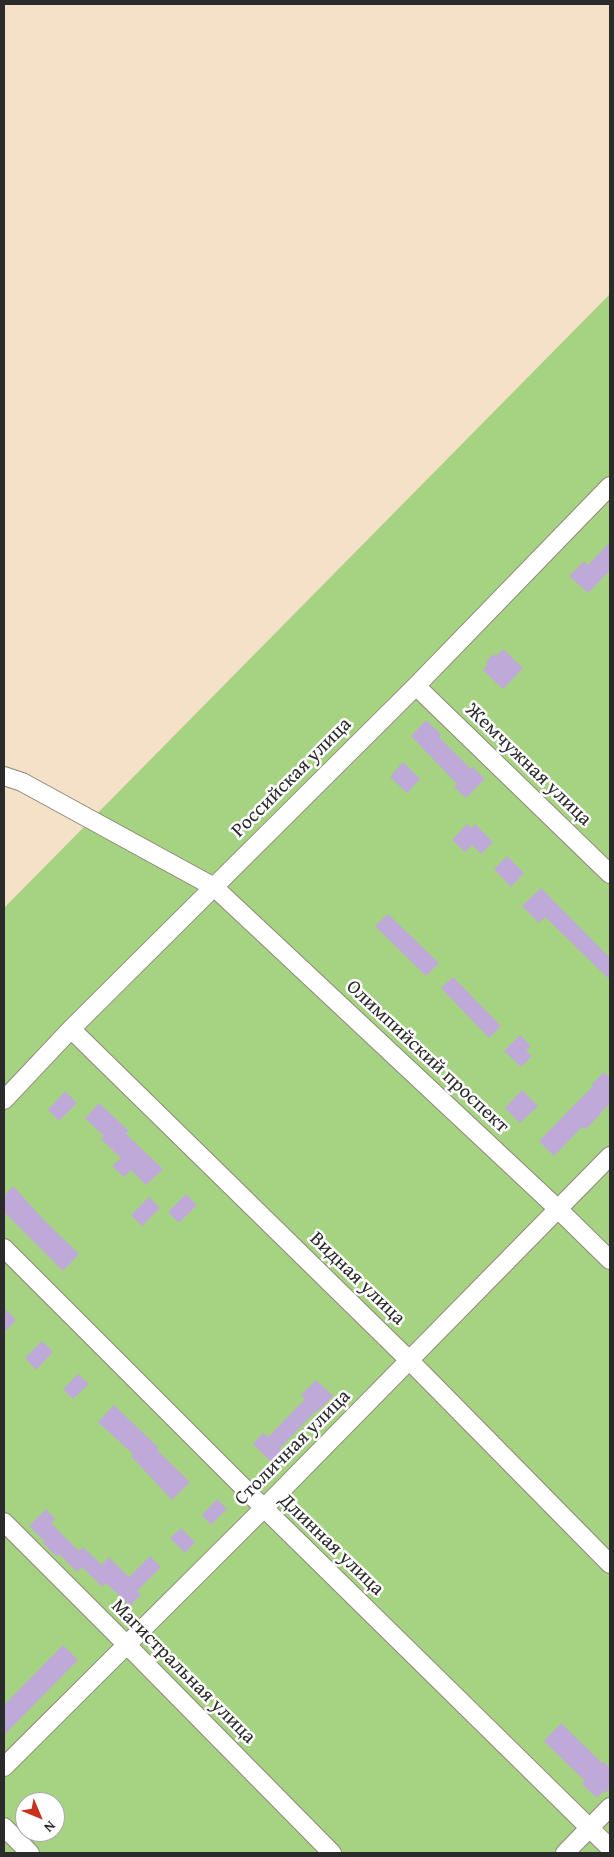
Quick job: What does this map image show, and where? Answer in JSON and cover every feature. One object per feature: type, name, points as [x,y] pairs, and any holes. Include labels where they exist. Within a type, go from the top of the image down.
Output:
[{"type":"street","name":"Российская улица","points":[[4,1100],[71,1029],[607,495]]},
{"type":"street","name":"Жемчужная улица","points":[[416,686],[610,874]]},
{"type":"street","name":"Олимпийский проспект","points":[[4,776],[22,782],[214,886],[610,1260]]},
{"type":"street","name":"Видная улица","points":[[71,1029],[410,1361],[610,1564]]},
{"type":"street","name":"Столичная улица","points":[[4,1767],[410,1361],[610,1156]]},
{"type":"street","name":"Длинная улица","points":[[4,1248],[264,1508],[610,1848]]},
{"type":"street","name":"Магистральная улица","points":[[4,1522],[332,1853]]},
{"type":"street","points":[[565,1853],[610,1807]]},
{"type":"street","points":[[4,1827],[30,1853]]},
{"type":"green space","points":[[610,294],[610,1853],[4,1853],[4,908]]},
{"type":"building","points":[[610,542],[610,570],[588,593],[569,576],[584,561],[588,565]]},
{"type":"building","points":[[503,649],[523,668],[503,689],[483,670],[488,664],[486,662],[493,654],[496,656]]},
{"type":"building","points":[[426,720],[441,734],[439,737],[471,769],[473,767],[485,779],[466,798],[454,787],[457,784],[411,736]]},
{"type":"building","points":[[403,762],[420,779],[407,793],[390,777]]},
{"type":"building","points":[[467,824],[472,828],[475,824],[493,842],[481,854],[472,845],[465,852],[452,840]]},
{"type":"building","points":[[507,856],[524,873],[511,887],[494,869]]},
{"type":"building","points":[[541,888],[610,958],[610,980],[545,917],[539,923],[522,906]]},
{"type":"building","points":[[388,914],[439,963],[426,976],[375,926]]},
{"type":"building","points":[[453,977],[501,1026],[489,1038],[441,988]]},
{"type":"building","points":[[520,1035],[531,1046],[526,1050],[532,1056],[521,1067],[504,1051]]},
{"type":"building","points":[[604,1072],[610,1078],[610,1103],[590,1125],[585,1129],[582,1127],[554,1156],[539,1141],[593,1086],[591,1085]]},
{"type":"building","points":[[522,1090],[538,1106],[520,1123],[505,1108]]},
{"type":"building","points":[[65,1091],[77,1103],[59,1121],[48,1110]]},
{"type":"building","points":[[99,1103],[129,1131],[126,1134],[163,1169],[146,1185],[131,1170],[124,1177],[112,1166],[121,1158],[101,1139],[104,1136],[85,1118]]},
{"type":"building","points":[[13,1186],[79,1254],[63,1271],[4,1212],[4,1196]]},
{"type":"building","points":[[186,1194],[197,1205],[179,1223],[168,1212]]},
{"type":"building","points":[[149,1197],[160,1208],[142,1226],[131,1215]]},
{"type":"building","points":[[4,1308],[16,1320],[4,1333]]},
{"type":"building","points":[[42,1341],[53,1352],[36,1370],[25,1358]]},
{"type":"building","points":[[78,1374],[89,1384],[73,1399],[63,1389]]},
{"type":"building","points":[[316,1380],[333,1396],[279,1449],[282,1451],[271,1462],[253,1444],[263,1433],[268,1437],[305,1399],[301,1395]]},
{"type":"building","points":[[114,1405],[159,1448],[157,1450],[190,1482],[172,1500],[131,1456],[133,1454],[98,1422]]},
{"type":"building","points":[[217,1499],[227,1509],[211,1525],[202,1515]]},
{"type":"building","points":[[46,1509],[55,1519],[51,1523],[79,1551],[83,1547],[102,1565],[109,1557],[129,1577],[150,1556],[161,1567],[137,1591],[141,1595],[130,1606],[106,1583],[102,1587],[82,1567],[77,1572],[59,1554],[56,1556],[43,1543],[45,1542],[29,1526]]},
{"type":"building","points":[[181,1528],[195,1542],[185,1553],[170,1538]]},
{"type":"building","points":[[63,1645],[78,1660],[4,1735],[4,1705]]},
{"type":"building","points":[[561,1723],[602,1763],[603,1761],[610,1768],[610,1788],[605,1793],[603,1791],[597,1798],[582,1784],[585,1781],[544,1741]]}]
